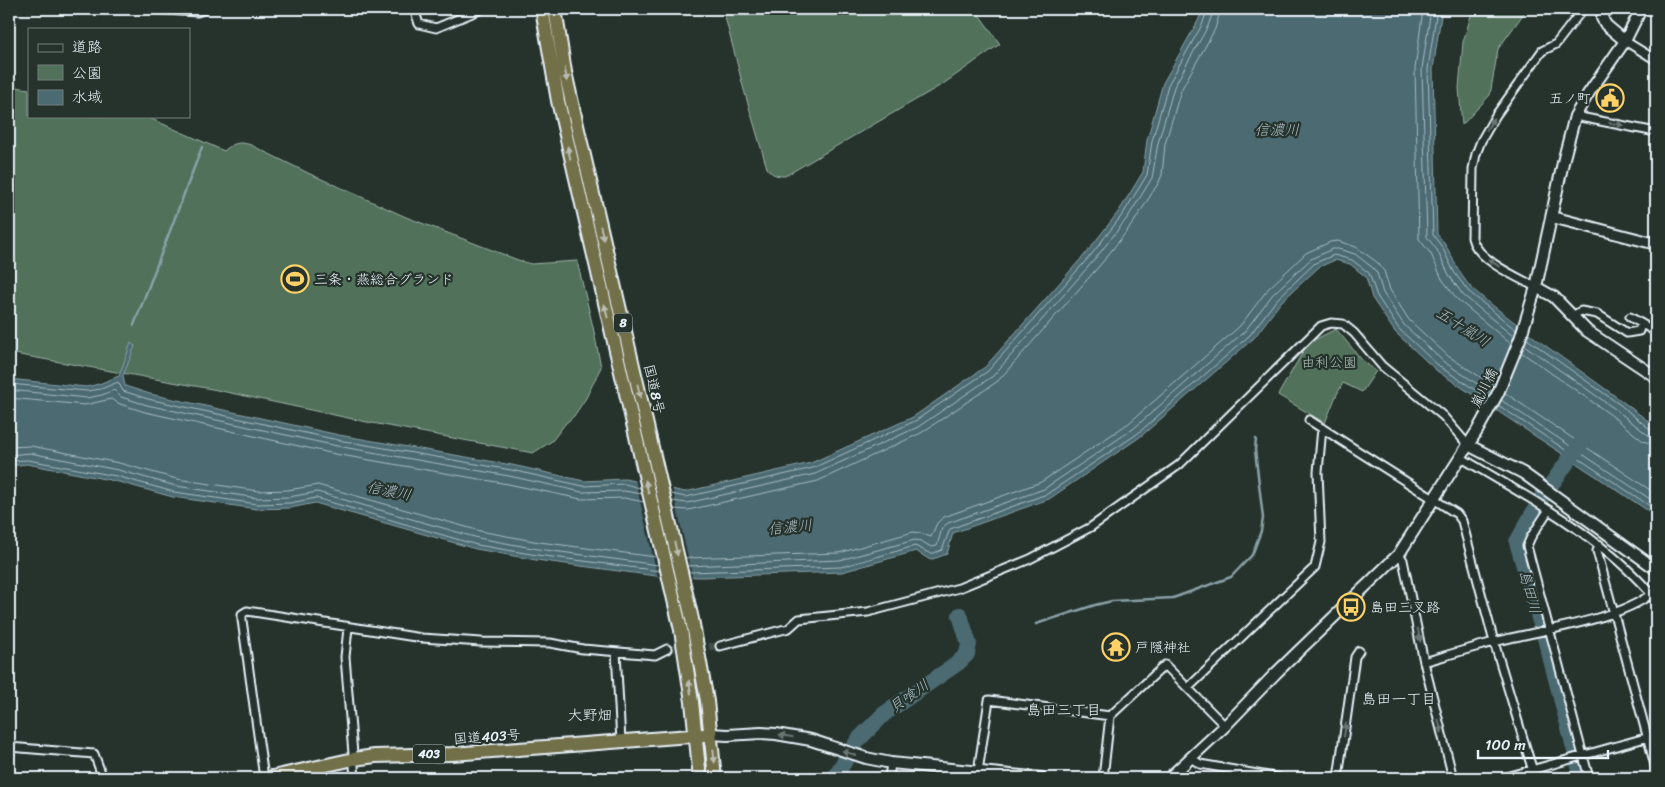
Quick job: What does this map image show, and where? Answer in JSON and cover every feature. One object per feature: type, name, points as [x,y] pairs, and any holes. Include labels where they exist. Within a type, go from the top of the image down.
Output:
[{"type":"highway","name":"国道8号","points":[[542,9],[567,143],[678,619],[688,671],[700,778]]},
{"type":"highway","name":"国道8号","points":[[555,9],[565,72],[692,619],[706,691],[715,778]]},
{"type":"highway","name":"国道403号","points":[[266,778],[354,759],[403,754],[452,754],[711,734]]},
{"type":"street","points":[[151,9],[197,12],[205,9]]},
{"type":"street","points":[[414,9],[419,24],[436,28],[482,9]]},
{"type":"street","points":[[1583,9],[1556,44],[1542,51],[1496,114],[1481,140],[1473,170],[1473,245],[1495,264],[1554,297],[1587,331],[1656,376]]},
{"type":"street","points":[[1606,9],[1602,18],[1606,25],[1625,41],[1656,60]]},
{"type":"street","name":"嵐川橋","points":[[1169,778],[1225,726],[1399,554],[1477,431],[1498,394],[1520,339],[1536,287],[1576,116],[1588,94],[1625,41],[1641,9]]},
{"type":"street","points":[[1576,116],[1656,132]]},
{"type":"street","points":[[1552,217],[1656,244]]},
{"type":"street","points":[[1572,316],[1581,311],[1597,314],[1627,333],[1639,331],[1641,324]]},
{"type":"street","points":[[1630,317],[1656,332]]},
{"type":"street","points":[[720,646],[789,628],[799,619],[868,612],[958,588],[1030,559],[1091,527],[1178,465],[1321,326],[1331,323],[1343,324],[1354,333],[1382,366],[1443,416],[1468,445],[1523,473],[1656,569]]},
{"type":"street","points":[[1309,420],[1457,514],[1462,521],[1494,642],[1535,778]]},
{"type":"street","points":[[1188,688],[1314,568],[1320,542],[1318,472],[1322,428]]},
{"type":"street","points":[[1424,662],[1494,642],[1614,613],[1655,594],[1599,544],[1460,457]]},
{"type":"street","points":[[1548,511],[1527,546],[1589,778]]},
{"type":"street","points":[[1599,544],[1597,551],[1656,769]]},
{"type":"street","points":[[1399,554],[1403,560],[1424,662],[1453,778]]},
{"type":"street","points":[[266,778],[242,614],[247,611],[422,638],[481,642],[550,643],[583,649],[655,655],[667,649]]},
{"type":"street","points":[[348,628],[345,657],[355,778]]},
{"type":"street","points":[[1338,778],[1355,656],[1359,651]]},
{"type":"street","points":[[616,652],[621,741]]},
{"type":"street","points":[[1103,778],[1110,716],[1165,665],[1225,726]]},
{"type":"street","points":[[977,775],[989,700],[1110,716]]},
{"type":"street","points":[[711,734],[776,734],[811,740],[866,758],[891,763],[977,775],[1041,778]]},
{"type":"street","points":[[1503,778],[1656,735]]},
{"type":"street","points":[[9,747],[94,754],[103,778]]},
{"type":"street","points":[[1191,758],[1200,764],[1280,778]]},
{"type":"street","points":[[890,778],[891,763]]},
{"type":"green space","points":[[723,9],[975,9],[1000,44],[943,84],[785,176],[779,176],[773,174],[767,168]]},
{"type":"green space","points":[[1473,9],[1527,9],[1498,49],[1490,95],[1462,125],[1459,88],[1463,42]]},
{"type":"green space","name":"三条・燕総合グランド","points":[[9,86],[28,89],[28,118],[150,118],[224,151],[236,144],[251,145],[406,217],[518,260],[531,264],[577,261],[601,367],[586,398],[574,416],[552,441],[533,453],[367,422],[212,389],[9,353]]},
{"type":"green space","name":"由利公園","points":[[1336,329],[1362,360],[1376,371],[1362,392],[1343,383],[1325,423],[1278,395],[1308,343]]},
{"type":"water","name":"信濃川","points":[[1203,9],[1442,9],[1433,69],[1437,234],[1447,247],[1462,275],[1476,292],[1656,427],[1656,516],[1437,371],[1395,332],[1372,298],[1366,277],[1350,264],[1335,260],[1319,267],[1281,302],[1254,338],[1140,437],[1049,499],[953,533],[947,554],[930,560],[916,551],[842,572],[702,577],[656,576],[536,560],[476,549],[315,503],[290,508],[257,509],[173,497],[115,481],[27,464],[9,466],[9,379],[86,387],[99,384],[119,376],[131,343],[135,346],[123,376],[125,386],[150,394],[339,435],[512,465],[584,481],[625,479],[685,492],[811,463],[913,417],[985,367],[1087,252],[1119,211],[1143,172],[1147,140],[1163,83]]},
{"type":"pier","points":[[635,479],[672,486],[693,580],[658,578]]},
{"type":"waterway","points":[[134,325],[202,147]]},
{"type":"waterway","points":[[1036,624],[1112,601],[1173,598],[1231,577],[1252,555],[1261,531],[1263,518],[1255,450],[1256,439]]},
{"type":"waterway","name":"島田川","points":[[1582,442],[1542,497],[1517,542],[1549,652],[1582,778]]},
{"type":"waterway","name":"貝喰川","points":[[834,778],[858,740],[884,714],[958,663],[967,654],[969,644],[960,615]]},
{"type":"tunnel","points":[[667,649],[720,646]]},
{"type":"place","name":"五ノ町","points":[[1610,98]]},
{"type":"place","name":"三条・燕総合グランド","points":[[295,279]]},
{"type":"place","name":"島田三叉路","points":[[1351,607]]},
{"type":"place","name":"戸隠神社","points":[[1116,647]]},
{"type":"district","name":"島田一丁目","points":[[1399,699]]},
{"type":"district","name":"島田三丁目","points":[[1064,710]]},
{"type":"district","name":"大野畑","points":[[590,715]]},
{"type":"water label","name":"五十嵐川","points":[[1463,327]]}]
